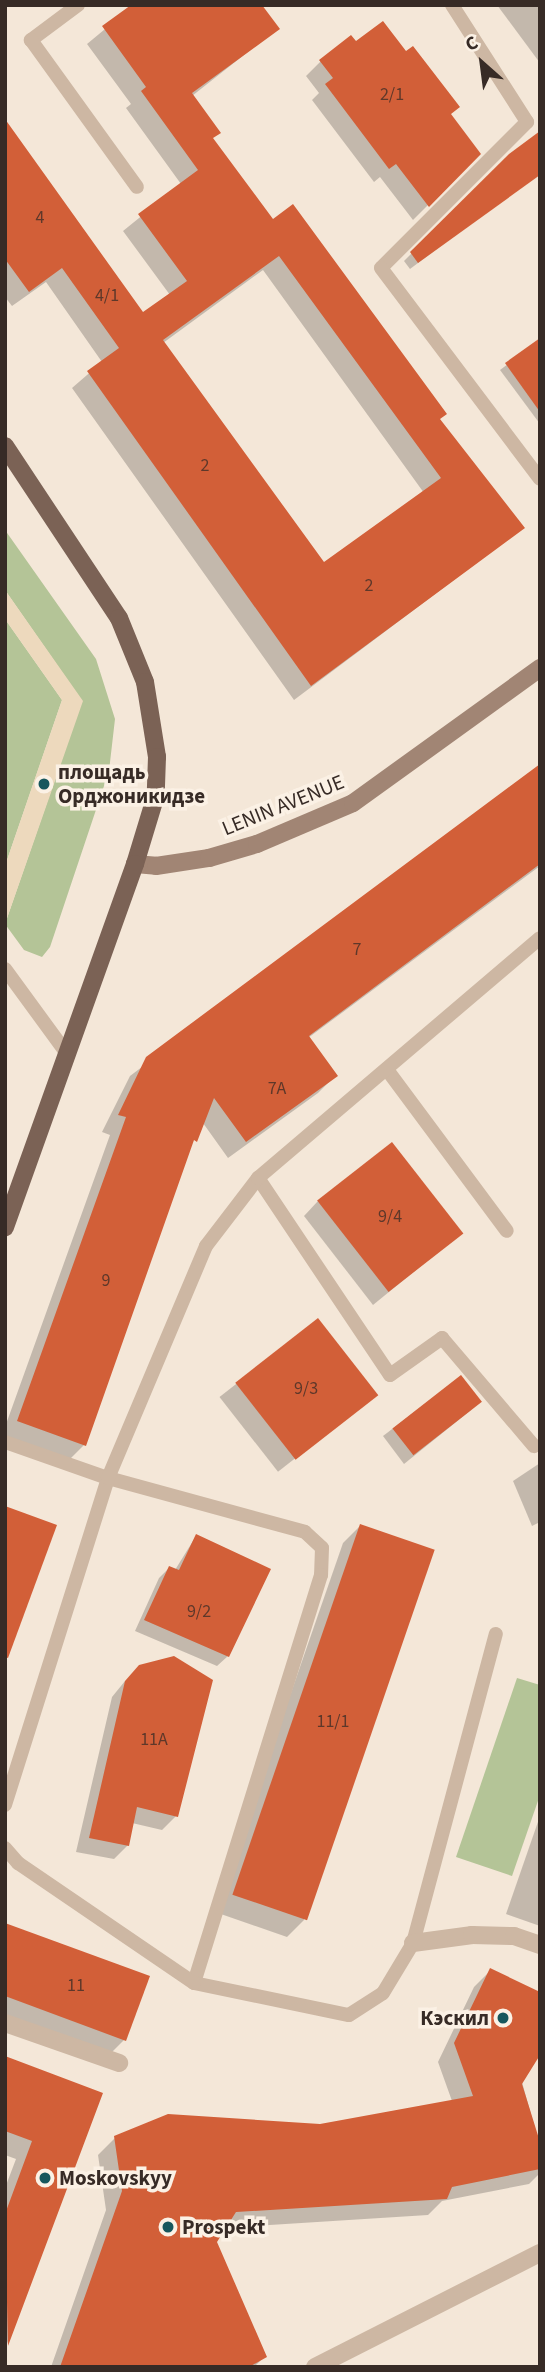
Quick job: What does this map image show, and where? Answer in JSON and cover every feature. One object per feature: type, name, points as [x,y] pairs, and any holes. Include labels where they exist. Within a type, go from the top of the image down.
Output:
[{"type":"main road","points":[[5,446],[119,618],[145,682],[157,757],[156,795],[135,864],[5,1227]]},
{"type":"main road","name":"LENIN AVENUE","points":[[135,864],[156,866],[209,858],[257,844],[353,803],[540,668]]},
{"type":"street","points":[[413,1943],[472,1935],[514,1936],[540,1945]]},
{"type":"street","points":[[5,2023],[119,2063]]},
{"type":"street","points":[[315,2367],[540,2253]]},
{"type":"lane","points":[[78,5],[31,40],[136,187]]},
{"type":"lane","points":[[452,5],[527,122],[381,268],[540,479]]},
{"type":"lane","points":[[5,1805],[108,1478],[206,1246],[258,1178],[388,1071],[460,1003],[540,938]]},
{"type":"lane","points":[[5,969],[68,1055]]},
{"type":"lane","points":[[388,1071],[506,1231]]},
{"type":"lane","points":[[258,1178],[390,1375],[442,1338],[534,1446]]},
{"type":"lane","points":[[5,1442],[108,1478],[305,1532],[322,1548],[321,1575],[194,1983]]},
{"type":"lane","points":[[5,1848],[18,1863],[194,1983],[349,2015],[383,1993],[413,1943],[496,1634]]},
{"type":"green space","points":[[5,530],[96,659],[115,719],[109,771],[50,947],[42,957],[24,950],[5,924],[82,701],[5,590]]},
{"type":"green space","points":[[5,619],[62,700],[5,866]]},
{"type":"green space","points":[[517,1678],[540,1685],[540,1795],[512,1876],[456,1857]]},
{"type":"shaded area","name":"площадь Орджоникидзе","points":[[5,590],[83,701],[5,924],[5,866],[62,700],[5,619]]},
{"type":"building","points":[[131,5],[262,5],[280,29],[192,93],[221,133],[213,138],[273,219],[293,204],[447,414],[440,419],[525,528],[311,686],[87,371],[119,348],[62,268],[29,292],[5,259],[5,119],[143,312],[187,281],[138,214],[198,170],[141,91],[146,87],[102,26]],"holes":[[[279,256],[441,478],[324,562],[163,340]]]},
{"type":"building","points":[[383,21],[406,51],[413,46],[460,107],[451,114],[481,154],[429,207],[396,164],[389,169],[325,84],[333,78],[319,60],[351,35],[356,41]]},
{"type":"building","points":[[540,131],[540,175],[418,263],[410,252],[509,154]]},
{"type":"building","points":[[540,338],[540,412],[505,363]]},
{"type":"building","points":[[540,764],[540,864],[309,1036],[338,1076],[246,1142],[214,1098],[197,1142],[194,1140],[86,1446],[17,1421],[126,1117],[118,1115],[146,1057]]},
{"type":"building","points":[[392,1142],[463,1233],[389,1292],[317,1200]]},
{"type":"building","points":[[318,1318],[378,1395],[296,1460],[235,1383]]},
{"type":"building","points":[[461,1375],[482,1402],[413,1455],[392,1429]]},
{"type":"building","points":[[5,1506],[57,1525],[8,1658],[5,1657]]},
{"type":"building","points":[[360,1524],[435,1550],[307,1920],[232,1895]]},
{"type":"building","points":[[196,1534],[271,1569],[229,1657],[144,1620],[169,1566],[179,1570]]},
{"type":"building","points":[[174,1656],[213,1680],[178,1817],[137,1807],[129,1846],[89,1838],[125,1681],[139,1665]]},
{"type":"building","points":[[5,1923],[150,1976],[126,2041],[5,1996]]},
{"type":"building","name":"Prospekt","points":[[490,1968],[540,1992],[540,2055],[522,2084],[540,2142],[540,2169],[452,2187],[447,2199],[236,2212],[217,2242],[267,2357],[249,2367],[60,2367],[122,2191],[114,2136],[168,2114],[320,2124],[473,2096],[454,2043]]},
{"type":"building","name":"Moskovskyy","points":[[5,2056],[103,2093],[8,2346],[5,2214],[32,2141],[5,2131]]},
{"type":"place","name":"площадь Орджоникидзе","points":[[44,784]]},
{"type":"place","name":"Кэскил","points":[[503,2018]]},
{"type":"place","name":"Moskovskyy","points":[[45,2178]]},
{"type":"place","name":"Prospekt","points":[[168,2227]]}]
